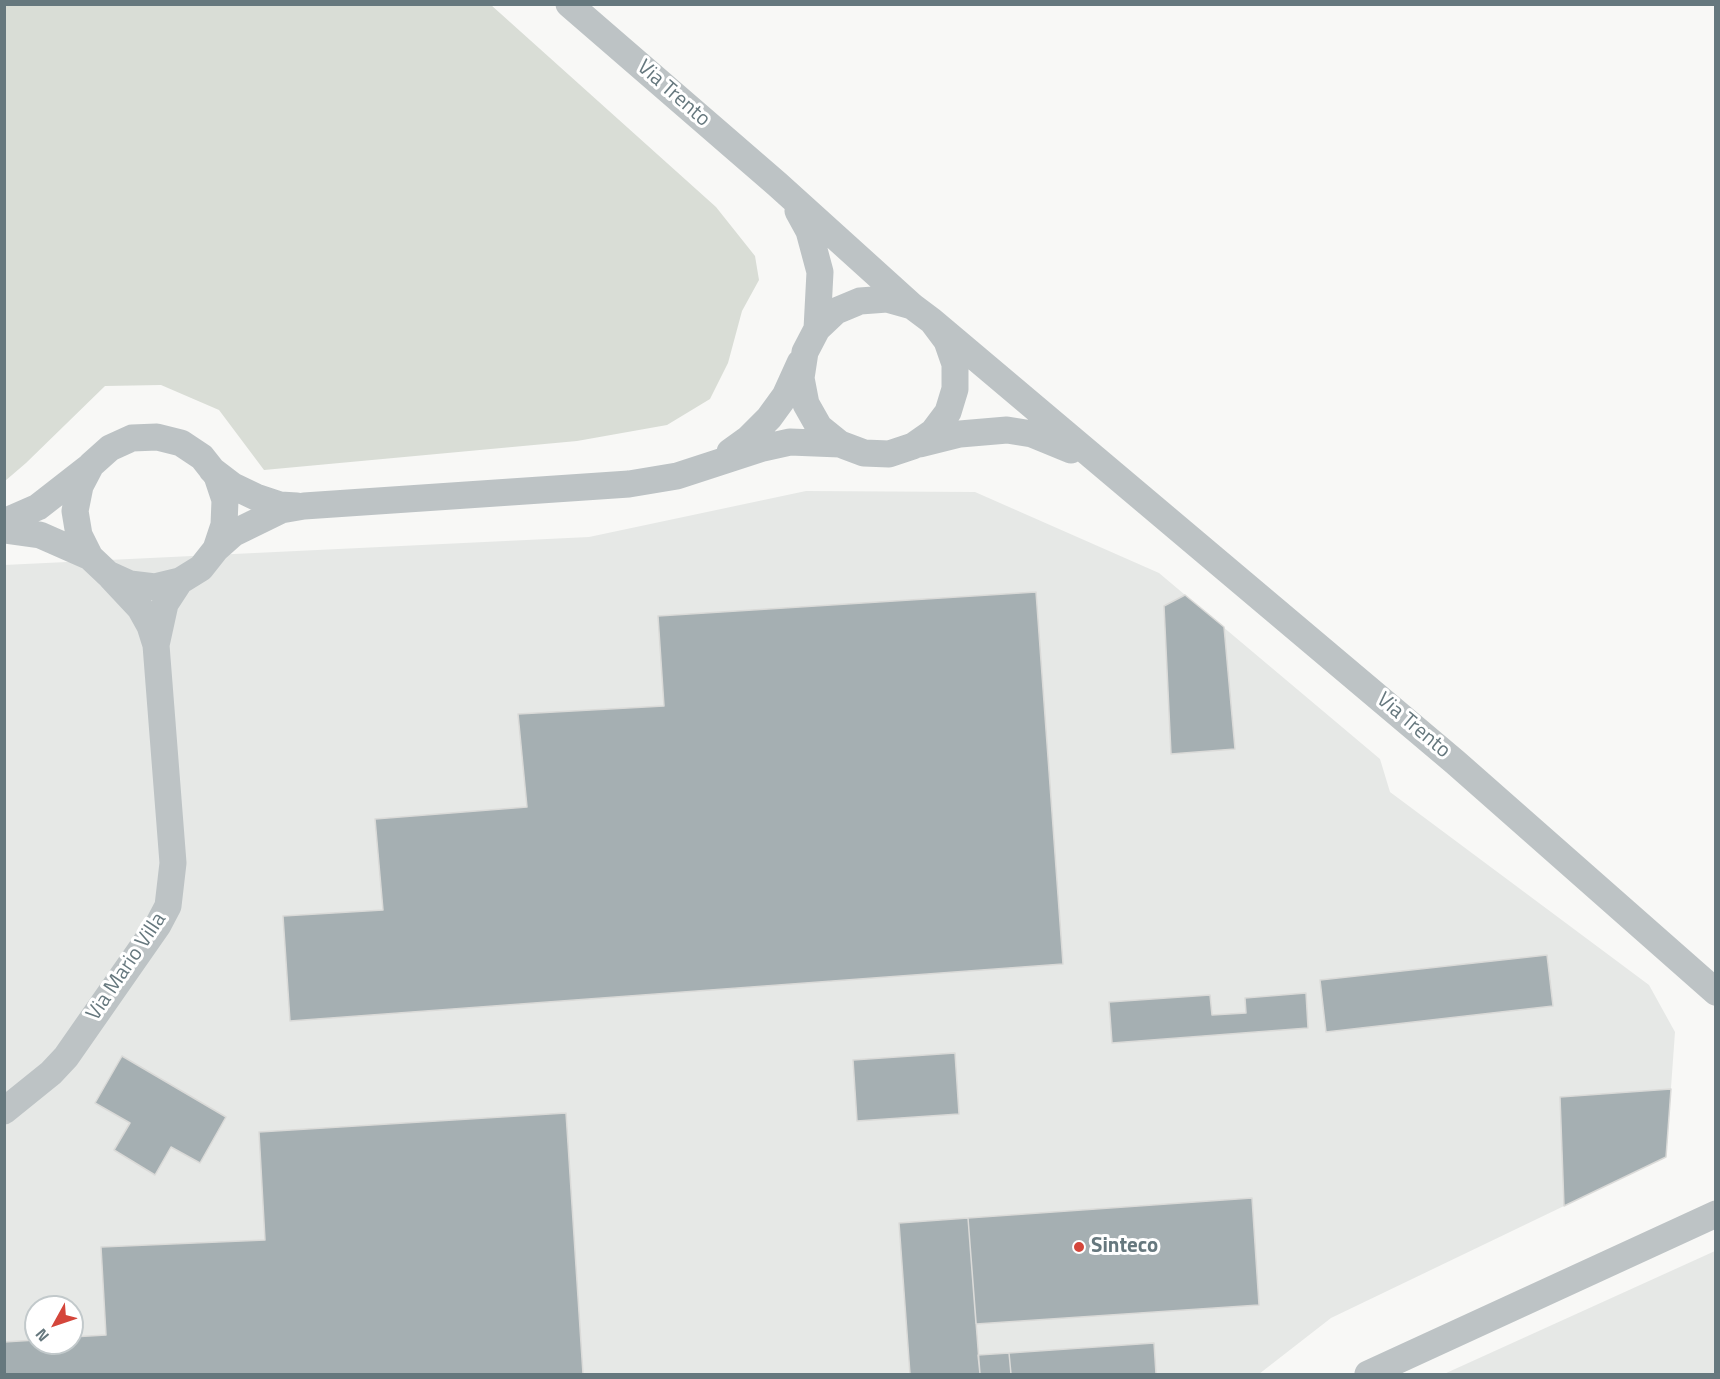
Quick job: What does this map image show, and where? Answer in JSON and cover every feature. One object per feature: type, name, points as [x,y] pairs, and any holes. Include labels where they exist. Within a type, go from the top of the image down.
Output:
[{"type":"street","name":"Via Trento","points":[[569,4],[777,184],[922,314],[1455,762],[1716,992]]},
{"type":"street","name":"Via Trento","points":[[777,184],[799,213],[816,251],[821,290],[801,378],[806,404],[819,427],[840,444],[864,453],[889,454],[960,434],[1007,430],[1032,434],[1055,442],[1104,468]]},
{"type":"street","name":"Via Trento","points":[[811,341],[836,311],[860,301],[886,299],[922,314],[947,341],[952,356],[955,389],[943,419],[933,432],[913,446]]},
{"type":"street","points":[[714,463],[748,439],[769,417],[785,396],[811,341]]},
{"type":"street","points":[[4,522],[38,507],[110,448],[132,438],[157,437],[181,443],[202,457],[212,470],[225,500],[224,525],[216,549]]},
{"type":"street","points":[[4,530],[40,535],[99,565],[130,584],[155,587],[180,581],[201,568],[216,549],[234,533],[281,510],[304,506],[629,484],[677,476],[763,448],[790,442],[840,444]]},
{"type":"street","points":[[91,465],[80,486],[75,510],[79,535],[99,565]]},
{"type":"street","points":[[212,470],[233,486],[256,497],[280,505],[304,506]]},
{"type":"street","name":"Via Mario Villa","points":[[4,1111],[51,1073],[66,1057],[158,925],[168,906],[173,885],[156,645],[150,626],[140,608],[99,565]]},
{"type":"street","name":"Via Mario Villa","points":[[156,645],[165,604],[180,581]]},
{"type":"street","points":[[1368,1374],[1716,1214]]},
{"type":"shaded area","points":[[5,4],[491,5],[716,207],[755,256],[759,280],[742,311],[728,363],[710,399],[667,425],[577,441],[264,470],[219,410],[161,385],[105,386],[5,481]]},
{"type":"shaded area","points":[[806,491],[975,492],[1159,573],[1380,759],[1390,792],[1649,985],[1675,1032],[1666,1157],[1331,1318],[1259,1374],[5,1374],[4,565],[589,537]]},
{"type":"shaded area","points":[[1715,1251],[1715,1374],[1444,1374]]},
{"type":"building","points":[[1036,592],[1063,964],[290,1021],[283,916],[383,910],[375,819],[527,807],[518,714],[664,706],[658,616]]},
{"type":"building","points":[[1185,595],[1224,627],[1235,749],[1171,754],[1164,606]]},
{"type":"building","points":[[1547,955],[1553,1006],[1326,1032],[1320,980]]},
{"type":"building","points":[[1306,993],[1308,1028],[1112,1043],[1109,1002],[1210,995],[1212,1015],[1246,1013],[1245,998]]},
{"type":"building","points":[[955,1053],[959,1114],[857,1121],[853,1060]]},
{"type":"building","points":[[122,1056],[226,1117],[200,1163],[171,1147],[155,1175],[114,1150],[130,1123],[95,1103]]},
{"type":"building","points":[[1671,1089],[1666,1157],[1564,1206],[1560,1097]]},
{"type":"building","points":[[566,1113],[583,1374],[4,1374],[4,1342],[24,1341],[24,1355],[84,1355],[84,1336],[106,1335],[101,1247],[265,1240],[259,1132]]},
{"type":"building","points":[[1252,1198],[1259,1305],[976,1324],[968,1218]]},
{"type":"building","points":[[968,1218],[980,1374],[910,1374],[899,1223]]},
{"type":"building","points":[[1154,1343],[1156,1374],[1011,1374],[1009,1353]]},
{"type":"building","points":[[1009,1353],[1011,1374],[980,1374],[978,1355]]},
{"type":"place","name":"Sinteco","points":[[1079,1247]]}]
